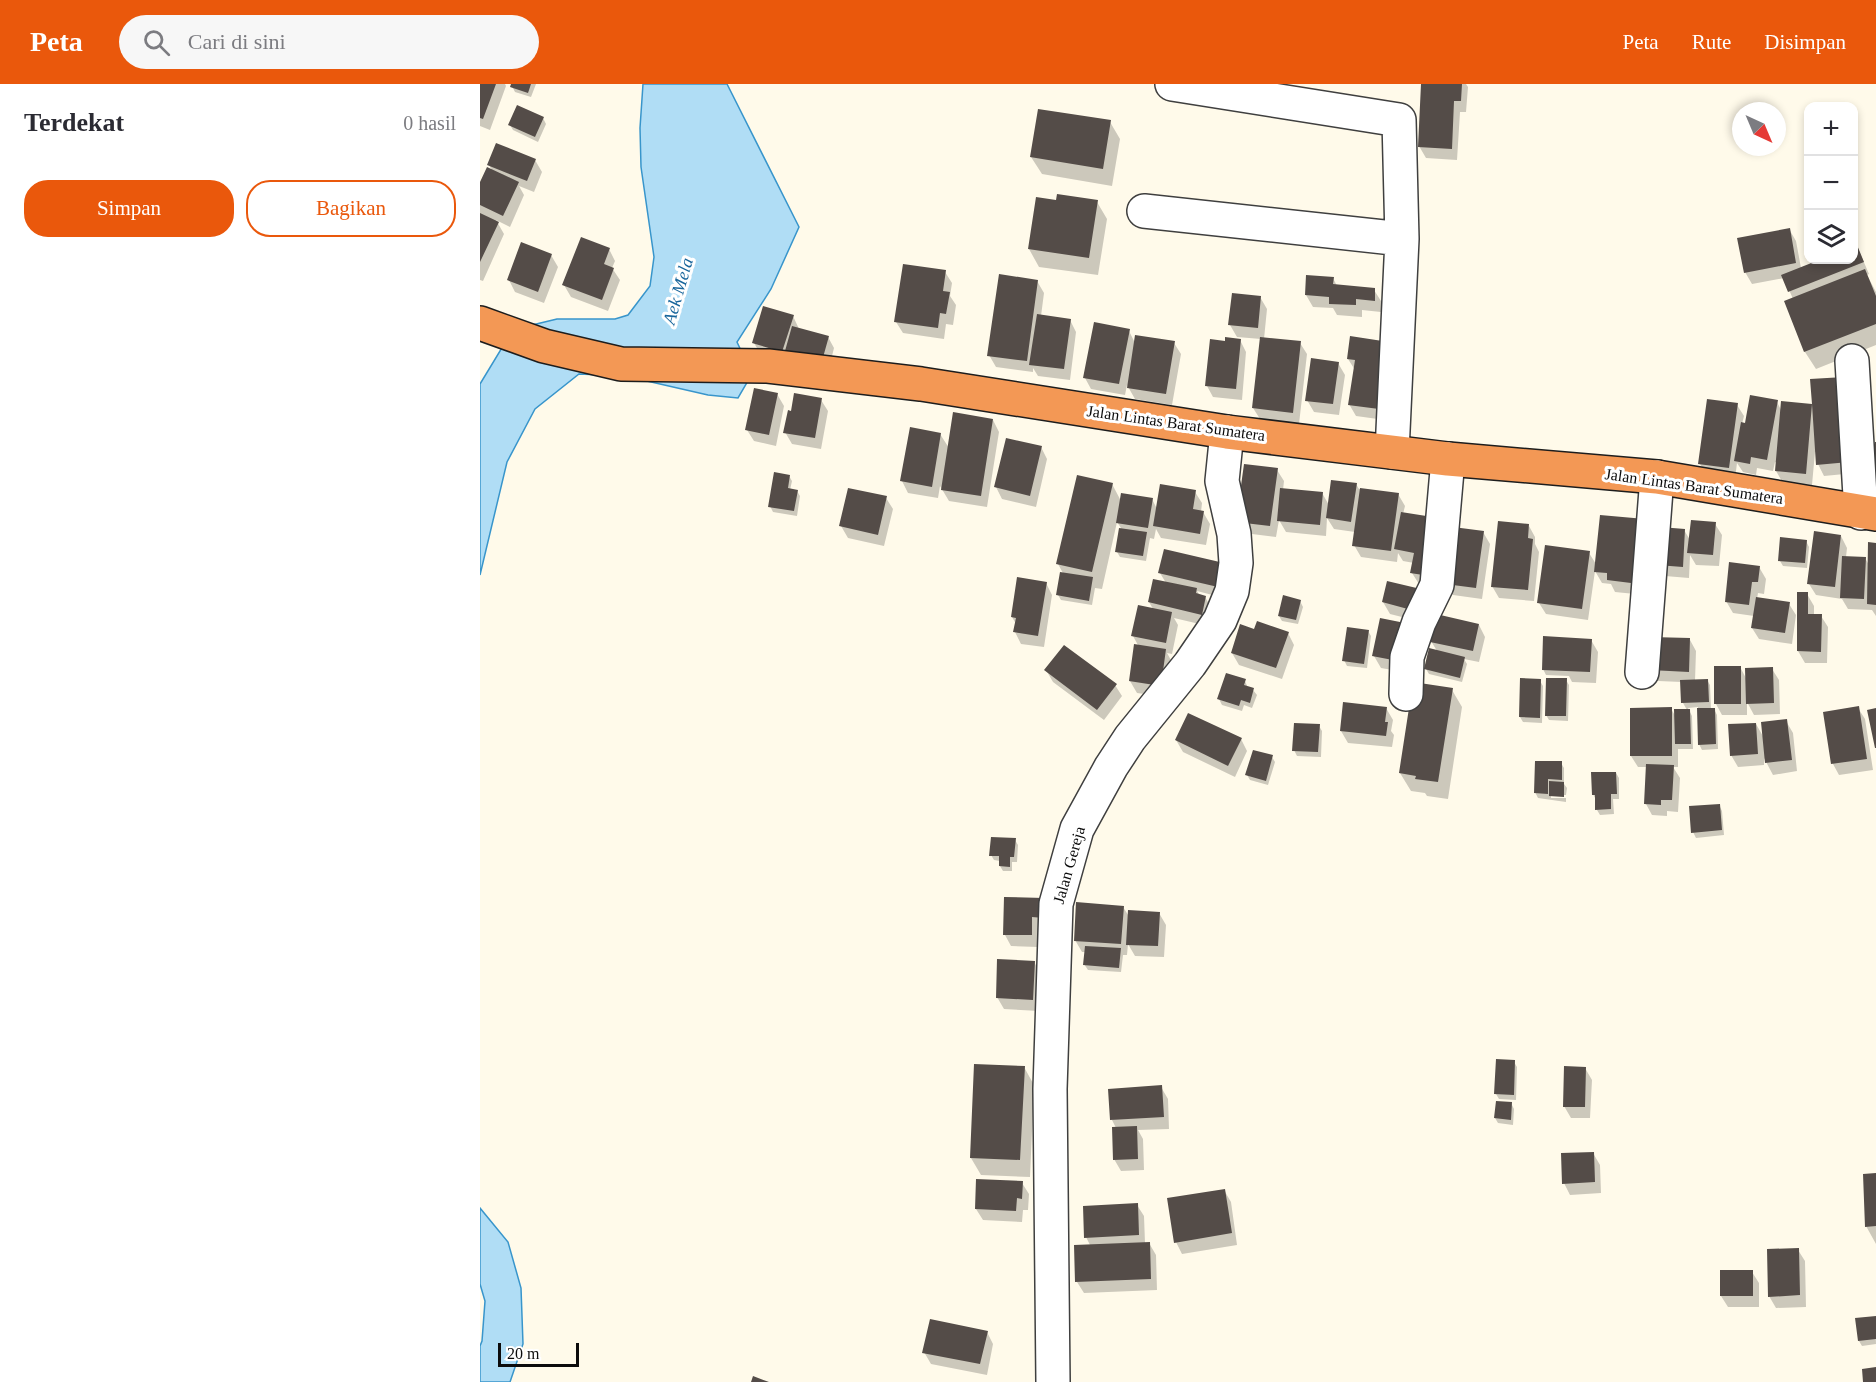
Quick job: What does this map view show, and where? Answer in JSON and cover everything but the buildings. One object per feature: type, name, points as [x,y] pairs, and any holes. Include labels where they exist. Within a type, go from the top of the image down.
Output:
[{"type":"highway","name":"Jalan Lintas Barat Sumatera","points":[[480,323],[544,346],[621,364],[768,366],[921,384],[1227,432],[1448,459],[1657,477],[1869,513]]},
{"type":"street","points":[[1172,84],[1399,120],[1402,239],[1392,452]]},
{"type":"street","points":[[1144,211],[1402,239]]},
{"type":"street","points":[[1852,361],[1869,513]]},
{"type":"street","name":"Jalan Gereja","points":[[1053,1382],[1050,1089],[1056,904],[1077,829],[1111,767],[1130,738],[1196,656],[1220,620],[1233,591],[1236,563],[1234,534],[1222,481],[1227,432]]},
{"type":"street","points":[[1406,694],[1407,657],[1419,622],[1437,585],[1448,459]]},
{"type":"street","points":[[1642,672],[1657,477]]},
{"type":"water","name":"Aek Mela","points":[[643,84],[727,84],[799,227],[771,289],[737,342],[752,374],[738,398],[708,395],[625,376],[579,374],[535,409],[507,462],[480,575],[480,384],[503,346],[528,326],[557,319],[615,319],[628,315],[650,286],[654,257],[641,167],[640,128]]},
{"type":"water","points":[[480,1208],[508,1242],[521,1288],[523,1344],[510,1382],[480,1382],[480,1346],[485,1301],[480,1284]]}]
